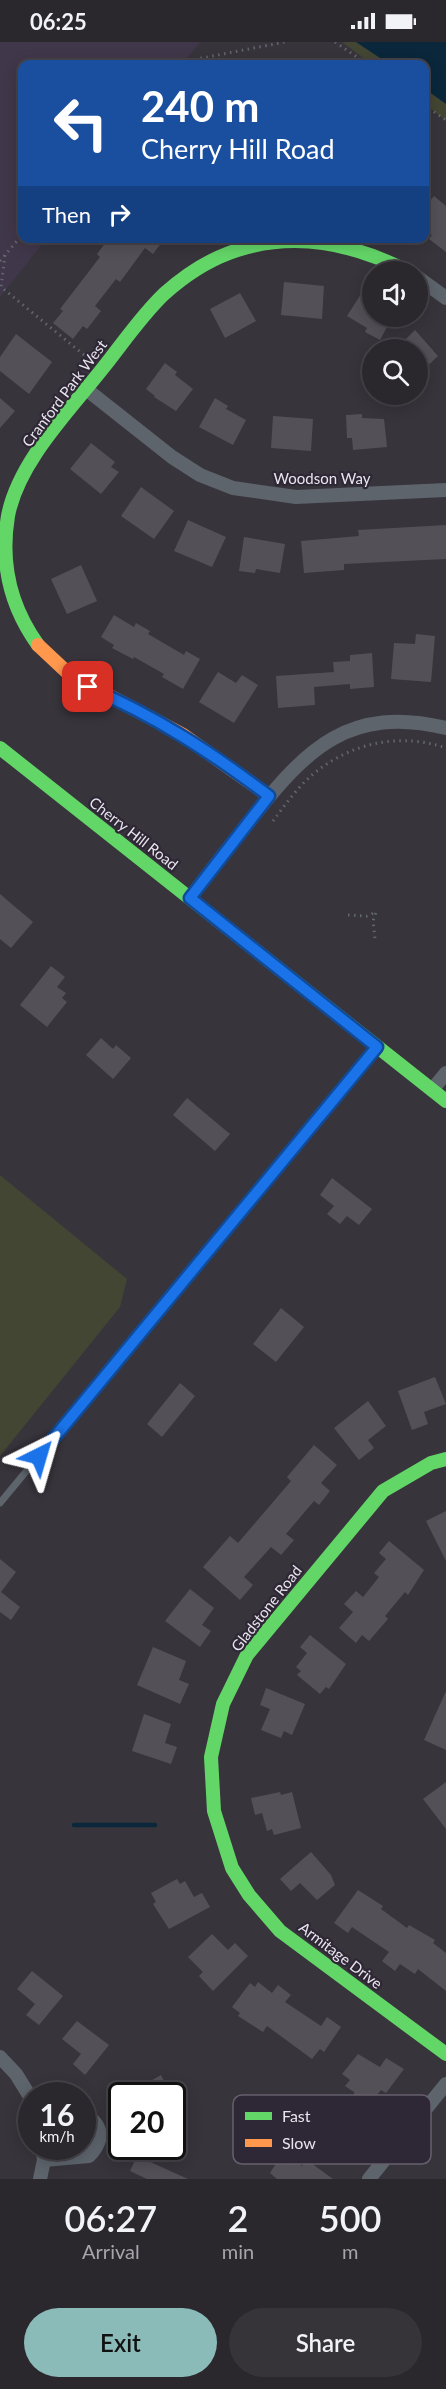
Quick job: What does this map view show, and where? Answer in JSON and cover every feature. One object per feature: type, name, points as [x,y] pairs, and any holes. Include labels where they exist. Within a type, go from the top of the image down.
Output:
[{"type":"street","name":"Cranford Park West","points":[[248,243],[205,264],[158,299],[86,389],[30,465],[12,499],[3,547],[10,594],[15,608],[32,639],[63,671],[88,687],[172,729],[223,761],[269,796]]},
{"type":"street","name":"Cranford Park West","points":[[329,243],[363,250],[386,261]]},
{"type":"street","points":[[428,285],[446,298]]},
{"type":"street","name":"Woodson Way","points":[[86,389],[179,462],[200,475],[245,492],[296,497],[446,490]]},
{"type":"street","points":[[190,898],[269,796],[304,757],[316,748],[347,732],[393,722],[410,721],[446,728]]},
{"type":"street","name":"Cherry Hill Road","points":[[0,748],[446,1101]]},
{"type":"street","points":[[432,1090],[446,1073]]},
{"type":"street","name":"Gladstone Road","points":[[232,1868],[214,1811],[211,1757],[223,1704],[248,1655],[383,1491],[431,1463],[446,1459]]},
{"type":"street","name":"Armitage Drive","points":[[232,1868],[249,1895],[280,1931],[446,2054]]},
{"type":"street","points":[[0,2057],[21,2082]]},
{"type":"street","points":[[431,2103],[446,2084]]},
{"type":"street","points":[[96,2122],[100,2136],[96,2148]]},
{"type":"street","points":[[40,2179],[42,2160]]},
{"type":"street","points":[[369,2179],[381,2164]]},
{"type":"lane","points":[[0,1503],[377,1047]]},
{"type":"path","points":[[192,60],[285,42]]},
{"type":"path","points":[[335,42],[361,60]]},
{"type":"path","points":[[429,108],[446,120]]},
{"type":"path","points":[[0,261],[18,240]]},
{"type":"path","points":[[5,255],[1,287],[88,358]]},
{"type":"path","points":[[273,821],[312,775],[338,756],[388,740],[408,739],[429,742],[446,748]]},
{"type":"path","points":[[348,915],[367,916],[376,912],[373,921],[375,939]]},
{"type":"shaded area","points":[[0,42],[200,42],[185,60],[18,60],[18,243],[43,243],[0,297]]},
{"type":"green space","points":[[342,42],[446,42],[446,121],[429,107],[429,60],[366,60]]},
{"type":"green space","points":[[0,1175],[127,1279],[120,1307],[0,1456]]},
{"type":"water","points":[[356,42],[446,42],[446,104],[429,92],[429,60],[383,60]]},
{"type":"building","points":[[434,196],[446,206],[446,252],[429,239],[432,235],[429,233],[429,202]]},
{"type":"building","points":[[105,243],[161,243],[153,254],[145,248],[120,282],[116,279],[95,306],[101,311],[87,329],[83,326],[73,339],[53,323],[63,311],[60,309],[100,257],[97,254]]},
{"type":"building","points":[[284,282],[324,286],[322,319],[281,315]]},
{"type":"building","points":[[240,293],[256,321],[225,338],[210,309]]},
{"type":"building","points":[[361,294],[362,295],[362,325],[347,316]]},
{"type":"building","points":[[365,327],[387,327],[381,339],[365,332]]},
{"type":"building","points":[[415,330],[423,339],[406,339]]},
{"type":"building","points":[[16,334],[52,362],[29,394],[0,371],[0,357]]},
{"type":"building","points":[[428,345],[438,356],[428,366]]},
{"type":"building","points":[[165,363],[177,372],[175,375],[193,389],[176,411],[146,389]]},
{"type":"building","points":[[0,398],[15,411],[0,428]]},
{"type":"building","points":[[215,398],[228,406],[226,409],[246,420],[233,445],[199,427]]},
{"type":"building","points":[[362,414],[362,418],[384,419],[387,447],[353,450],[352,438],[347,438],[346,415]]},
{"type":"building","points":[[273,416],[313,419],[311,451],[271,448]]},
{"type":"building","points":[[91,443],[115,462],[111,467],[119,472],[101,494],[70,469]]},
{"type":"building","points":[[141,487],[174,511],[154,539],[121,516]]},
{"type":"building","points":[[188,520],[226,537],[212,567],[174,551]]},
{"type":"building","points":[[446,525],[446,559],[344,564],[344,570],[304,573],[301,541],[359,536],[358,530]]},
{"type":"building","points":[[244,537],[285,544],[280,573],[256,569],[255,573],[239,571]]},
{"type":"building","points":[[81,565],[97,601],[67,614],[51,579]]},
{"type":"building","points":[[114,615],[134,627],[136,623],[150,631],[148,634],[184,655],[186,651],[200,659],[183,689],[162,677],[164,674],[112,648],[114,645],[101,637]]},
{"type":"building","points":[[416,634],[435,636],[431,682],[391,679],[394,643],[415,644]]},
{"type":"building","points":[[372,653],[374,687],[350,689],[350,684],[314,687],[315,705],[278,708],[276,676],[334,672],[333,662],[350,661],[350,655]]},
{"type":"building","points":[[218,672],[236,683],[242,675],[258,685],[234,723],[199,702]]},
{"type":"building","points":[[0,894],[33,922],[11,948],[0,939]]},
{"type":"building","points":[[51,966],[65,977],[57,987],[66,993],[62,998],[67,1002],[47,1027],[20,1005]]},
{"type":"building","points":[[101,1038],[113,1049],[116,1045],[131,1058],[113,1079],[86,1055]]},
{"type":"building","points":[[187,1098],[230,1134],[215,1151],[173,1115]]},
{"type":"building","points":[[332,1178],[372,1209],[359,1225],[347,1216],[340,1224],[327,1214],[334,1206],[320,1195]]},
{"type":"building","points":[[281,1308],[304,1327],[276,1362],[253,1344]]},
{"type":"building","points":[[435,1377],[446,1404],[424,1412],[428,1424],[412,1430],[398,1391]]},
{"type":"building","points":[[180,1383],[195,1396],[162,1437],[147,1424]]},
{"type":"building","points":[[368,1401],[386,1426],[368,1440],[374,1448],[359,1460],[334,1428]]},
{"type":"building","points":[[314,1445],[337,1465],[321,1483],[330,1491],[319,1505],[314,1501],[286,1534],[294,1540],[281,1555],[271,1547],[244,1577],[253,1585],[240,1600],[203,1567],[230,1536],[238,1543],[291,1481],[287,1477]]},
{"type":"building","points":[[446,1511],[446,1561],[426,1521]]},
{"type":"building","points":[[389,1541],[424,1570],[408,1595],[405,1592],[385,1616],[388,1619],[369,1641],[362,1635],[356,1643],[339,1628],[353,1612],[344,1604],[356,1591],[363,1597],[379,1577],[374,1573],[386,1559],[379,1553]]},
{"type":"building","points":[[0,1559],[16,1572],[1,1592],[20,1607],[11,1620],[0,1612]]},
{"type":"building","points":[[190,1589],[214,1608],[202,1625],[211,1631],[200,1647],[165,1621]]},
{"type":"building","points":[[310,1635],[346,1664],[329,1689],[326,1687],[320,1694],[297,1675],[301,1671],[296,1667],[307,1653],[300,1647]]},
{"type":"building","points":[[153,1647],[186,1661],[179,1680],[189,1684],[180,1704],[137,1685]]},
{"type":"building","points":[[266,1688],[305,1704],[292,1735],[284,1731],[281,1738],[261,1730],[270,1709],[260,1705]]},
{"type":"building","points":[[446,1691],[446,1750],[424,1740]]},
{"type":"building","points":[[144,1714],[171,1724],[165,1743],[177,1747],[171,1764],[132,1751]]},
{"type":"building","points":[[446,1782],[446,1829],[423,1799]]},
{"type":"building","points":[[280,1792],[281,1795],[292,1792],[301,1828],[274,1835],[272,1829],[267,1831],[262,1813],[255,1815],[251,1798]]},
{"type":"building","points":[[311,1852],[331,1875],[335,1885],[317,1900],[300,1883],[291,1891],[280,1879]]},
{"type":"building","points":[[177,1879],[180,1884],[185,1881],[194,1897],[202,1893],[210,1907],[169,1929],[153,1904],[156,1902],[151,1893]]},
{"type":"building","points":[[358,1890],[383,1906],[381,1909],[407,1928],[409,1925],[435,1940],[433,1943],[446,1953],[446,1991],[418,1969],[415,1974],[400,1964],[395,1971],[382,1961],[389,1952],[352,1927],[348,1933],[334,1923]]},
{"type":"building","points":[[212,1934],[228,1950],[235,1943],[248,1956],[213,1991],[199,1976],[203,1972],[188,1957]]},
{"type":"building","points":[[32,1971],[63,1996],[39,2025],[26,2015],[35,2004],[17,1989]]},
{"type":"building","points":[[258,1982],[272,1993],[278,1985],[291,1995],[285,2002],[321,2026],[327,2017],[341,2027],[324,2052],[320,2049],[312,2059],[267,2026],[263,2032],[238,2016],[240,2013],[232,2007],[250,1983],[255,1987]]},
{"type":"building","points":[[77,2021],[109,2045],[85,2075],[73,2064],[81,2054],[62,2039]]},
{"type":"building","points":[[358,2054],[380,2067],[386,2058],[404,2069],[386,2093],[381,2090],[377,2095],[354,2095],[354,2092],[345,2086],[350,2080],[342,2074]]},
{"type":"building","points":[[161,2075],[165,2082],[149,2082]]},
{"type":"building","points":[[135,2160],[146,2160],[188,2179],[147,2179],[130,2171]]},
{"type":"building","points":[[276,2164],[312,2164],[333,2179],[277,2179],[270,2173]]},
{"type":"waterway","points":[[74,1825],[155,1825]]},
{"type":"traffic: fast","points":[[38,645],[14,600],[5,551],[8,516],[22,476],[61,419],[140,320],[164,294],[195,270],[211,261],[229,253],[269,243]]},
{"type":"traffic: fast","points":[[321,243],[344,247],[385,261]]},
{"type":"traffic: fast","points":[[0,748],[446,1101]]},
{"type":"traffic: fast","points":[[446,1459],[431,1463],[383,1491],[247,1655],[223,1704],[211,1757],[214,1811],[232,1868],[249,1895],[280,1931],[446,2054]]},
{"type":"traffic: slow","points":[[38,645],[70,675],[183,735],[269,796]]},
{"type":"route","points":[[39,1456],[377,1047],[190,898],[269,796],[198,744],[147,715],[88,687]]}]
